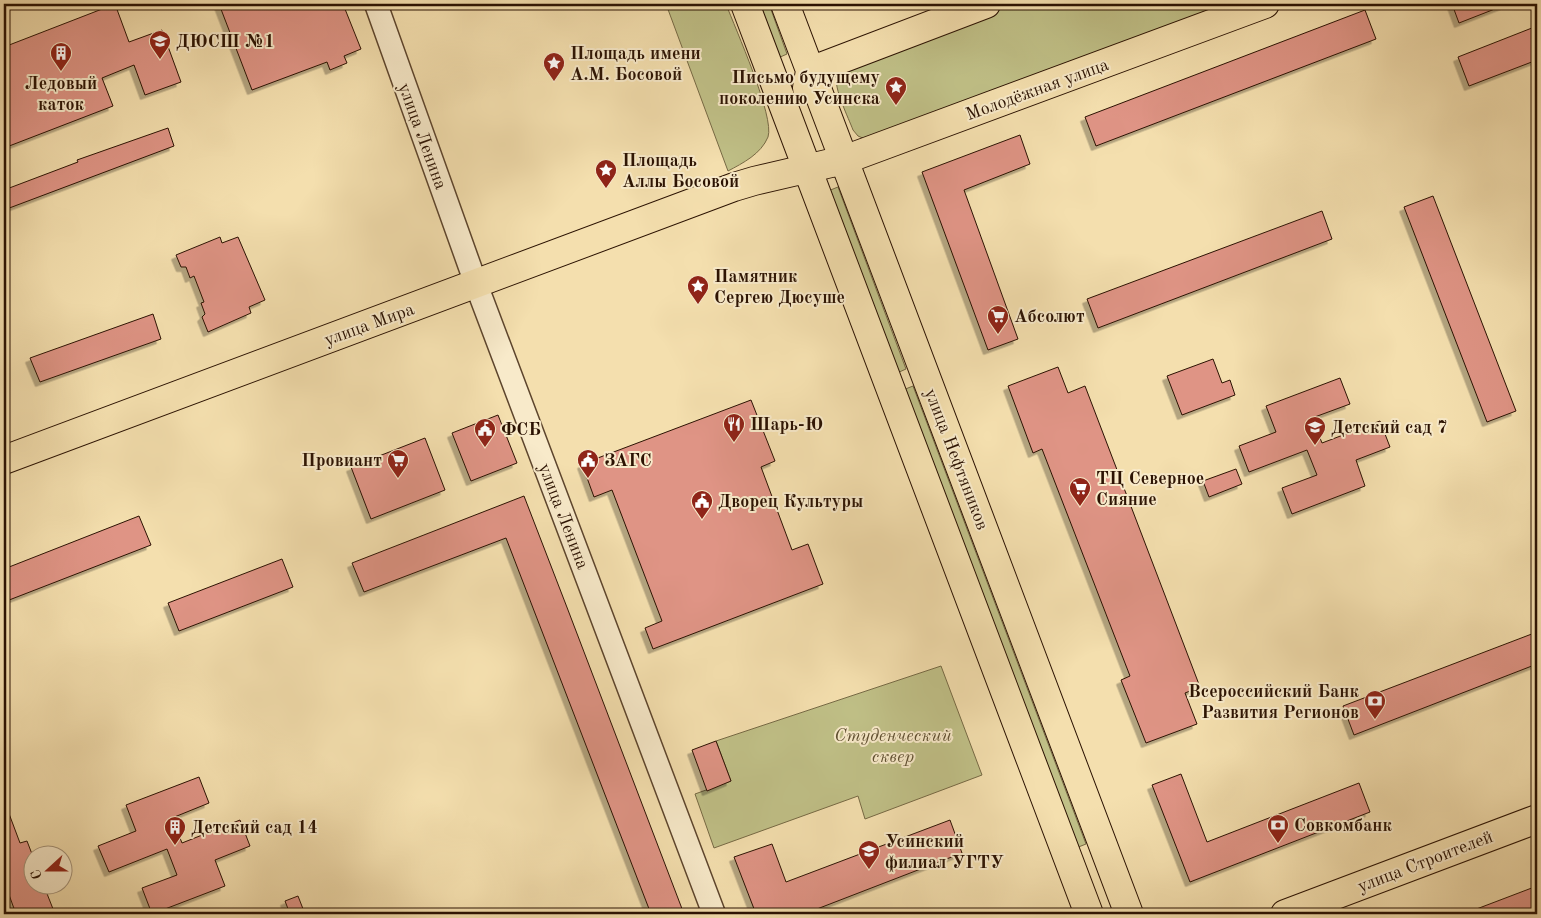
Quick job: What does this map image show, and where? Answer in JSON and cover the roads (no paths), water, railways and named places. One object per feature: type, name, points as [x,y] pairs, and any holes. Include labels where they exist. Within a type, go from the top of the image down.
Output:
[{"type":"main road","points":[[745,4],[1089,914]]},
{"type":"main road","name":"улица Нефтяников","points":[[785,4],[1129,914]]},
{"type":"main road","points":[[796,140],[810,71],[986,4]]},
{"type":"main road","name":"Молодёжная улица","points":[[807,169],[844,160],[1265,4]]},
{"type":"main road","name":"улица Мира","points":[[734,187],[770,166],[796,140]]},
{"type":"main road","name":"улица Мира","points":[[4,460],[734,187],[807,169]]},
{"type":"main road","points":[[889,386],[924,373]]},
{"type":"main road","name":"улица Строителей","points":[[1285,914],[1537,819]]},
{"type":"street","name":"улица Ленина","points":[[376,4],[476,284],[714,914]]},
{"type":"place","name":"ДЮСШ №1","points":[[160,60]]},
{"type":"place","name":"Ледовый каток","points":[[61,72]]},
{"type":"place","name":"Площадь имени А.М. Босовой","points":[[554,82]]},
{"type":"place","name":"Письмо будущему поколению Усинска","points":[[896,106]]},
{"type":"place","name":"Площадь Аллы Босовой","points":[[606,189]]},
{"type":"place","name":"Памятник Сергею Дюсуше","points":[[698,305]]},
{"type":"place","name":"Абсолют","points":[[998,335]]},
{"type":"place","name":"Шарь-Ю","points":[[734,443]]},
{"type":"place","name":"Детский сад 7","points":[[1315,446]]},
{"type":"place","name":"ФСБ","points":[[485,448]]},
{"type":"place","name":"Провиант","points":[[398,479]]},
{"type":"place","name":"ЗАГС","points":[[588,479]]},
{"type":"place","name":"ТЦ Северное Сияние","points":[[1080,507]]},
{"type":"place","name":"Дворец Культуры","points":[[702,520]]},
{"type":"place","name":"Всероссийский Банк Развития Регионов","points":[[1375,720]]},
{"type":"place","name":"Совкомбанк","points":[[1278,844]]},
{"type":"place","name":"Детский сад 14","points":[[175,846]]},
{"type":"place","name":"Усинский филиал УГТУ","points":[[869,870]]},
{"type":"park label","name":"Студенческий сквер","points":[[893,745]]}]
